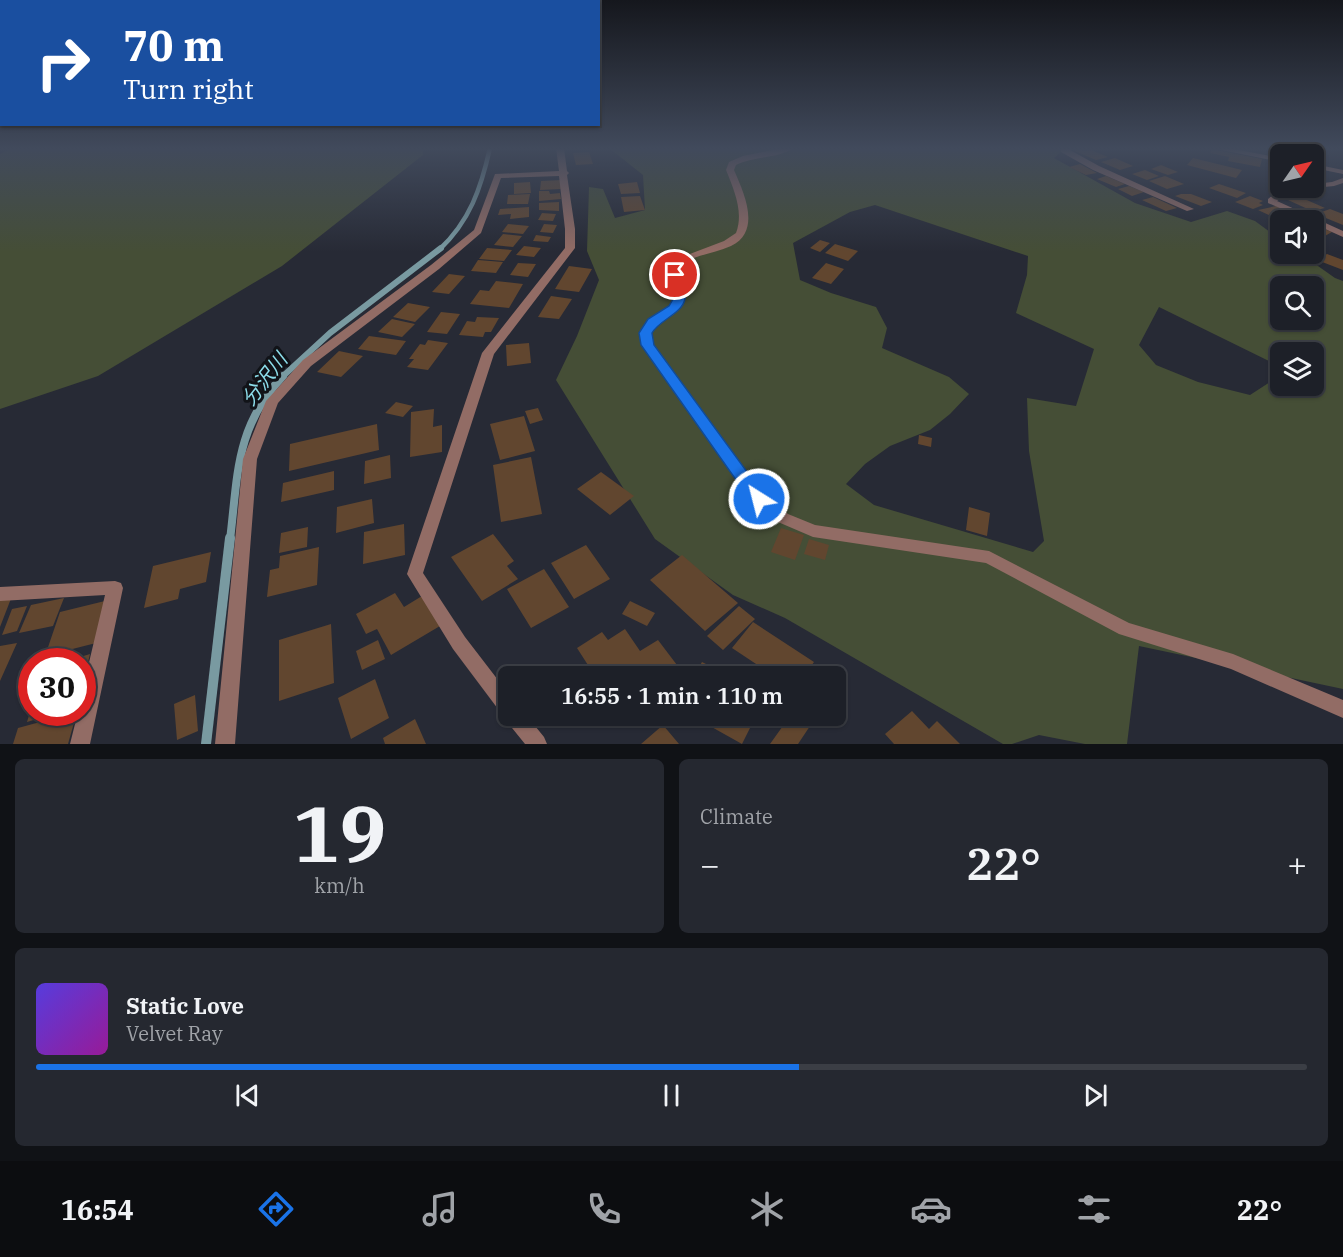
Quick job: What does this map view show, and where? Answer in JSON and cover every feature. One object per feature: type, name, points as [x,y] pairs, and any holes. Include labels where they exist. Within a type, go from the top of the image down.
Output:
[{"type":"street","points":[[225,744],[250,459],[272,401],[307,363],[435,267],[478,231],[496,183]]},
{"type":"street","points":[[498,694],[459,643],[415,574],[488,352],[570,248],[566,183]]},
{"type":"street","points":[[735,183],[744,223],[742,231],[726,244],[692,254],[677,262],[675,275],[679,299],[674,309],[652,321],[645,333],[647,345],[759,499],[783,518],[813,531],[989,557],[1125,629],[1233,662],[1343,709]]},
{"type":"street","points":[[1130,183],[1190,209]]},
{"type":"street","points":[[1275,198],[1271,201],[1290,210]]},
{"type":"street","points":[[1324,225],[1343,234]]},
{"type":"street","points":[[0,594],[115,588],[80,744]]},
{"type":"street","points":[[523,726],[537,744]]},
{"type":"green space","points":[[0,183],[388,183],[282,266],[98,376],[0,409]]},
{"type":"green space","points":[[643,183],[1098,183],[1135,203],[1191,222],[1227,211],[1255,221],[1270,232],[1270,264],[1315,264],[1343,281],[1343,689],[1139,646],[1127,744],[1085,744],[1039,735],[1012,744],[1003,744],[785,618],[733,595],[655,539],[556,380],[577,336],[599,280],[587,251],[589,187],[603,189],[615,218],[645,210]],"holes":[[[875,205],[1028,256],[1027,275],[1016,313],[1094,349],[1076,406],[1027,398],[1029,451],[1044,541],[1033,552],[874,505],[846,484],[865,464],[890,446],[930,430],[950,414],[969,394],[949,377],[882,348],[887,328],[876,307],[831,293],[800,280],[793,243],[850,212]],[[1159,307],[1270,362],[1270,342],[1324,342],[1324,396],[1270,396],[1270,382],[1250,395],[1198,382],[1156,365],[1139,345]]]},
{"type":"building","points":[[514,183],[530,183],[531,193],[514,194]]},
{"type":"building","points":[[541,183],[562,183],[561,189],[540,190]]},
{"type":"building","points":[[637,183],[640,193],[621,194],[618,184]]},
{"type":"building","points":[[1106,183],[1125,184],[1116,187]]},
{"type":"building","points":[[1153,183],[1184,184],[1167,189]]},
{"type":"building","points":[[1219,184],[1246,193],[1237,198],[1209,188]]},
{"type":"building","points":[[1129,186],[1144,192],[1132,196],[1118,189]]},
{"type":"building","points":[[539,191],[549,191],[550,194],[560,193],[561,199],[539,201]]},
{"type":"building","points":[[530,194],[528,204],[507,204],[508,195]]},
{"type":"building","points":[[1191,194],[1212,202],[1201,206],[1175,196]]},
{"type":"building","points":[[640,196],[645,210],[624,212],[621,197]]},
{"type":"building","points":[[1250,196],[1263,201],[1259,203],[1263,205],[1253,209],[1235,202]]},
{"type":"building","points":[[1153,197],[1177,208],[1166,211],[1142,200]]},
{"type":"building","points":[[1302,198],[1325,208],[1310,210],[1288,200]]},
{"type":"building","points":[[559,202],[559,211],[539,210],[539,203]]},
{"type":"building","points":[[1276,206],[1284,210],[1270,210],[1270,216],[1258,210]]},
{"type":"building","points":[[529,207],[529,217],[510,219],[511,214],[498,215],[500,209]]},
{"type":"building","points":[[1330,209],[1343,214],[1343,225],[1324,217],[1324,211]]},
{"type":"building","points":[[542,213],[556,214],[553,221],[538,220]]},
{"type":"building","points":[[508,224],[529,226],[523,234],[502,232]]},
{"type":"building","points":[[544,224],[557,225],[553,233],[540,232]]},
{"type":"building","points":[[1324,229],[1332,232],[1324,236]]},
{"type":"building","points":[[503,234],[522,236],[513,247],[494,245]]},
{"type":"building","points":[[536,235],[551,237],[548,242],[533,241]]},
{"type":"building","points":[[820,240],[830,243],[820,252],[810,248]]},
{"type":"building","points":[[835,244],[858,251],[848,261],[825,253]]},
{"type":"building","points":[[524,246],[541,248],[534,257],[516,255]]},
{"type":"building","points":[[487,248],[512,250],[504,261],[479,259]]},
{"type":"building","points":[[1327,254],[1343,260],[1343,270],[1324,263],[1324,256]]},
{"type":"building","points":[[478,260],[503,262],[496,273],[471,271]]},
{"type":"building","points":[[518,263],[536,264],[528,277],[510,275]]},
{"type":"building","points":[[826,263],[844,269],[831,284],[812,278]]},
{"type":"building","points":[[569,266],[592,269],[579,292],[555,289]]},
{"type":"building","points":[[449,274],[465,276],[449,294],[432,292]]},
{"type":"building","points":[[496,281],[523,284],[509,308],[470,304],[480,290],[489,291]]},
{"type":"building","points":[[551,296],[572,299],[559,319],[538,317]]},
{"type":"building","points":[[408,303],[430,307],[415,322],[393,317]]},
{"type":"building","points":[[441,312],[460,314],[447,334],[427,332]]},
{"type":"building","points":[[477,317],[499,318],[491,332],[485,332],[483,337],[459,335],[467,321],[475,322]]},
{"type":"building","points":[[392,319],[415,324],[402,337],[378,332]]},
{"type":"building","points":[[369,336],[406,341],[396,355],[358,349]]},
{"type":"building","points":[[428,340],[448,343],[428,370],[407,367],[414,359],[409,359],[420,344],[425,345]]},
{"type":"building","points":[[529,343],[531,363],[507,366],[506,345]]},
{"type":"building","points":[[339,351],[363,356],[341,377],[317,372]]},
{"type":"building","points":[[396,402],[413,406],[403,417],[385,413]]},
{"type":"building","points":[[538,408],[543,420],[530,424],[525,411]]},
{"type":"building","points":[[434,409],[433,427],[442,425],[442,452],[410,457],[411,412]]},
{"type":"building","points":[[524,416],[535,451],[500,460],[490,424]]},
{"type":"building","points":[[377,424],[379,450],[289,471],[290,444]]},
{"type":"building","points":[[919,435],[932,438],[931,447],[918,444]]},
{"type":"building","points":[[390,455],[391,478],[364,484],[365,461]]},
{"type":"building","points":[[531,457],[542,514],[501,522],[493,465]]},
{"type":"building","points":[[334,471],[334,490],[281,502],[283,483]]},
{"type":"building","points":[[601,472],[634,496],[610,515],[577,489]]},
{"type":"building","points":[[372,499],[374,523],[336,533],[337,507]]},
{"type":"building","points":[[969,507],[990,513],[987,536],[966,530]]},
{"type":"building","points":[[404,524],[405,555],[363,564],[364,532]]},
{"type":"building","points":[[308,527],[307,547],[279,553],[281,533]]},
{"type":"building","points":[[781,528],[804,535],[795,560],[771,552]]},
{"type":"building","points":[[493,534],[514,561],[507,566],[518,579],[482,601],[451,557]]},
{"type":"building","points":[[809,539],[829,545],[825,560],[804,554]]},
{"type":"building","points":[[586,545],[610,579],[574,599],[551,563]]},
{"type":"building","points":[[319,547],[317,585],[267,597],[270,570],[279,568],[280,556]]},
{"type":"building","points":[[211,552],[206,582],[180,589],[178,599],[144,608],[153,566]]},
{"type":"building","points":[[682,555],[738,603],[705,631],[650,580]]},
{"type":"building","points":[[544,569],[569,607],[531,628],[507,589]]},
{"type":"building","points":[[395,593],[404,607],[422,596],[440,626],[391,655],[377,629],[366,634],[356,614]]},
{"type":"building","points":[[12,596],[0,627],[0,599]]},
{"type":"building","points":[[64,598],[53,626],[19,633],[31,605]]},
{"type":"building","points":[[109,600],[96,643],[76,648],[48,648],[60,612]]},
{"type":"building","points":[[630,601],[655,613],[647,626],[622,614]]},
{"type":"building","points":[[27,606],[17,631],[2,635],[12,609]]},
{"type":"building","points":[[739,606],[755,619],[723,650],[707,636]]},
{"type":"building","points":[[753,622],[814,662],[811,666],[759,666],[732,648]]},
{"type":"building","points":[[331,624],[334,683],[279,701],[279,640]]},
{"type":"building","points":[[625,629],[640,651],[658,640],[678,666],[589,666],[577,648],[602,632],[608,640]]},
{"type":"building","points":[[378,640],[385,659],[362,670],[356,651]]},
{"type":"building","points":[[17,643],[0,681],[0,646]]},
{"type":"building","points":[[375,679],[389,718],[351,739],[338,698]]},
{"type":"building","points":[[195,695],[198,731],[177,740],[174,704]]},
{"type":"building","points":[[912,711],[929,729],[937,721],[960,744],[894,744],[885,734]]},
{"type":"building","points":[[415,719],[426,744],[385,744],[383,738]]},
{"type":"building","points":[[73,726],[68,744],[13,744],[18,728]]},
{"type":"building","points":[[664,726],[679,744],[641,744]]},
{"type":"building","points":[[710,726],[751,726],[742,744]]},
{"type":"building","points":[[783,726],[810,726],[798,744],[770,744]]},
{"type":"waterway","name":"分沢川","points":[[441,248],[466,216],[481,183]]},
{"type":"waterway","name":"分沢川","points":[[282,377],[330,333],[441,248]]},
{"type":"waterway","name":"分沢川","points":[[230,540],[238,473],[247,433],[267,395],[282,377]]},
{"type":"waterway","name":"分沢川","points":[[206,744],[230,538]]},
{"type":"route","points":[[675,275],[679,299],[674,309],[652,321],[645,333],[647,345],[759,499]]}]
